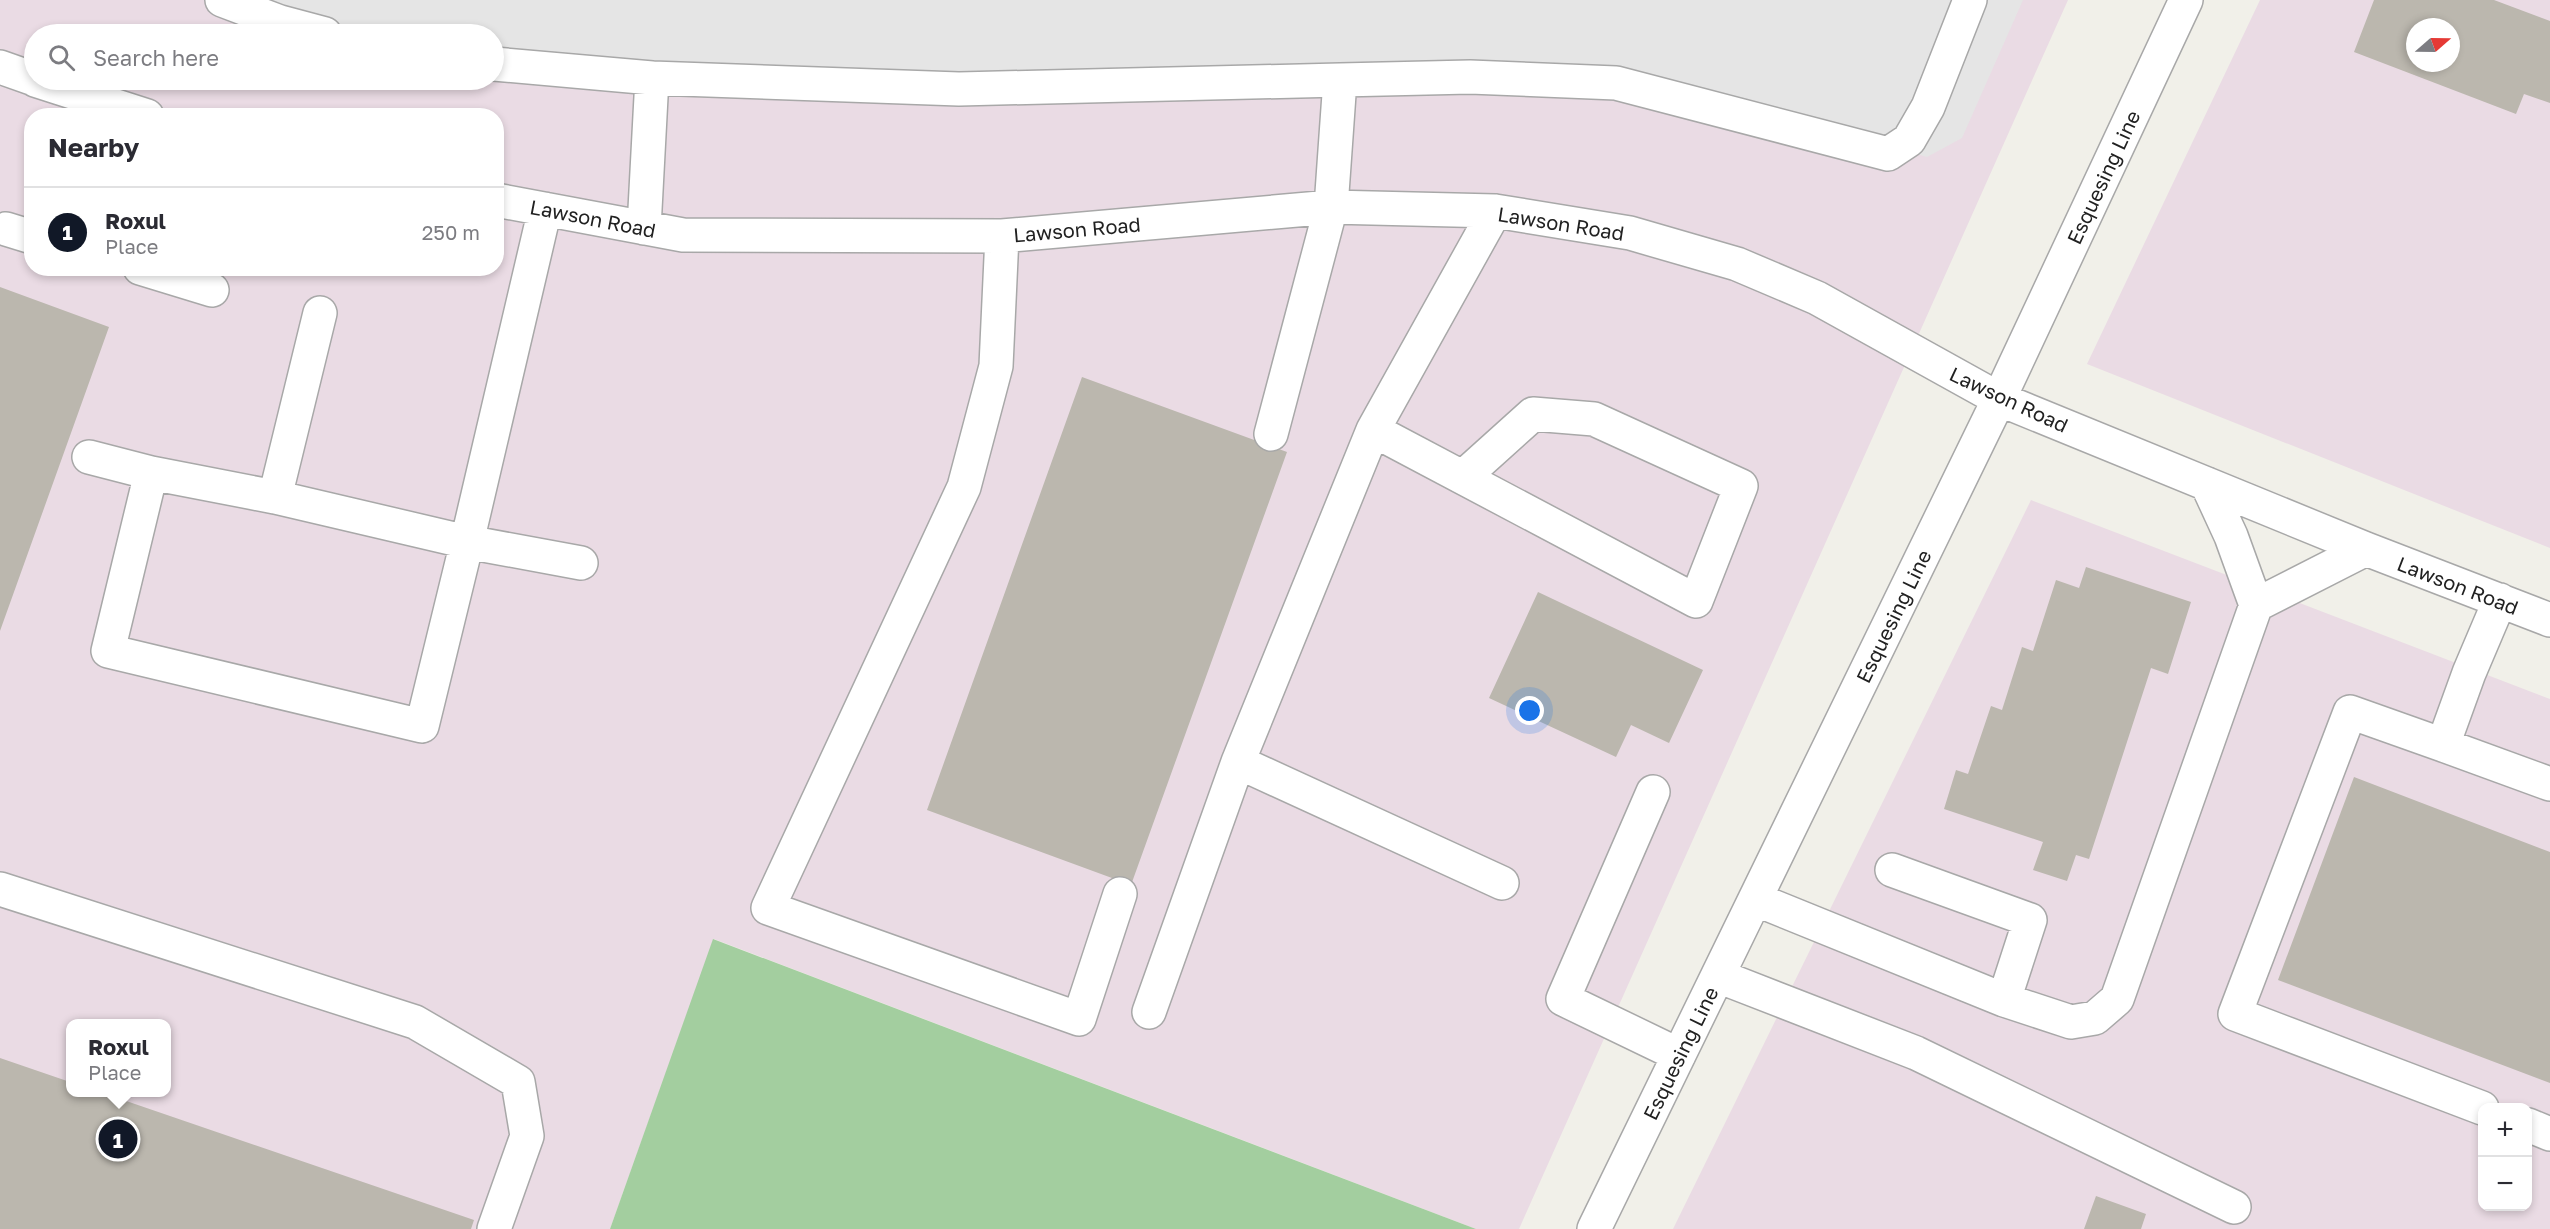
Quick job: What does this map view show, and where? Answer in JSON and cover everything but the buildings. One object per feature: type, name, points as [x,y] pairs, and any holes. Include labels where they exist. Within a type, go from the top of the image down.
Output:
[{"type":"street","points":[[222,0],[288,24]]},
{"type":"street","points":[[504,65],[652,78],[959,89],[1470,77],[1616,83],[1888,154],[1909,140],[1928,107],[1970,0]]},
{"type":"street","name":"Esquesing Line","points":[[1594,1229],[1999,399],[2186,0]]},
{"type":"street","points":[[0,67],[24,75]]},
{"type":"street","points":[[644,228],[652,78]]},
{"type":"street","points":[[1271,434],[1331,207],[1340,80]]},
{"type":"street","points":[[68,90],[122,108]]},
{"type":"street","name":"Lawson Road","points":[[504,201],[683,236],[1002,236],[1331,207],[1495,211],[1630,233],[1737,264],[1817,298],[1999,399],[2366,549],[2550,620]]},
{"type":"street","points":[[151,473],[108,651],[422,726],[545,209]]},
{"type":"street","points":[[1149,1012],[1238,762],[1373,430],[1495,211]]},
{"type":"street","points":[[1002,236],[996,366],[964,487],[768,908],[1079,1019],[1120,894]]},
{"type":"street","points":[[166,276],[212,290]]},
{"type":"street","points":[[274,497],[320,313]]},
{"type":"street","points":[[1373,430],[1696,601],[1741,486],[1594,419],[1533,414],[1463,477]]},
{"type":"street","points":[[88,457],[151,473],[274,497],[467,542],[581,563]]},
{"type":"street","points":[[1755,900],[2004,1000],[2071,1022],[2095,1018],[2116,999],[2256,605],[2231,536],[2207,484]]},
{"type":"street","points":[[2256,605],[2366,549]]},
{"type":"street","points":[[2443,745],[2469,672],[2500,600]]},
{"type":"street","points":[[2478,1106],[2235,1014],[2350,712],[2550,784]]},
{"type":"street","points":[[1238,762],[1502,883]]},
{"type":"street","points":[[1653,792],[1563,999],[1679,1055]]},
{"type":"street","points":[[1892,870],[2030,920],[2004,1000]]},
{"type":"street","points":[[0,889],[415,1022],[518,1082],[527,1136],[494,1229]]},
{"type":"street","points":[[1718,976],[1916,1053],[2234,1207]]},
{"type":"street","points":[[2532,1127],[2550,1134]]},
{"type":"shaded area","points":[[0,0],[2068,0],[1519,1229],[1476,1229],[714,939],[610,1229],[0,1229]]},
{"type":"shaded area","points":[[220,0],[2023,0],[1962,138],[1927,157],[1811,125],[1476,78],[962,105],[652,95],[504,62],[504,24],[331,24]]},
{"type":"shaded area","points":[[2260,0],[2550,0],[2550,548],[2087,364]]},
{"type":"shaded area","points":[[2031,500],[2550,699],[2550,1229],[1673,1229]]},
{"type":"green space","points":[[713,939],[1476,1229],[610,1229]]},
{"type":"place","name":"Roxul","points":[[118,1139]]}]
